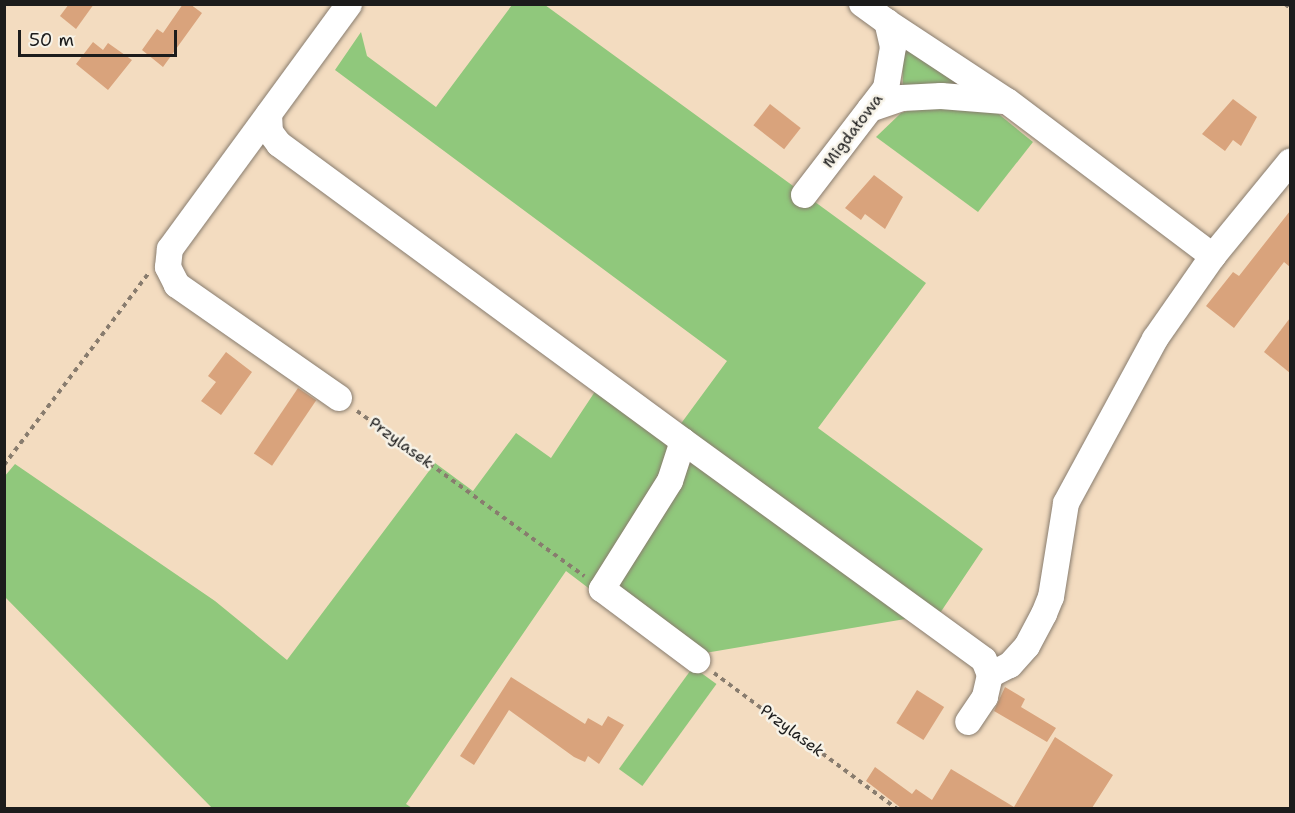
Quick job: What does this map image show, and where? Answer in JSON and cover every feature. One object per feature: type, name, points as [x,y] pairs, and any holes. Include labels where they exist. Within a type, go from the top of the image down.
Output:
[{"type":"street","points":[[339,398],[177,285],[168,267],[170,249],[349,4]]},
{"type":"street","points":[[862,4],[1007,101],[1213,256]]},
{"type":"street","name":"Migdałowa","points":[[804,195],[886,88],[892,68],[893,47],[887,22]]},
{"type":"street","points":[[870,109],[902,98],[941,96],[1007,101]]},
{"type":"street","points":[[269,114],[270,132],[279,144],[984,660],[990,675],[985,696],[968,722]]},
{"type":"street","points":[[990,675],[1010,665],[1027,646],[1044,614],[1051,597],[1066,503],[1155,339],[1213,256],[1290,162]]},
{"type":"street","points":[[683,441],[670,482],[602,589],[697,660]]},
{"type":"path","points":[[1286,4],[1290,8]]},
{"type":"path","points":[[4,465],[156,263],[169,256]]},
{"type":"path","name":"Przylasek","points":[[339,398],[602,589]]},
{"type":"path","name":"Przylasek","points":[[697,660],[896,808]]},
{"type":"green space","points":[[512,5],[545,5],[926,283],[818,428],[983,549],[936,619],[677,429],[727,361],[335,70],[361,32],[367,56],[436,107]]},
{"type":"green space","points":[[902,40],[967,89],[903,92]]},
{"type":"green space","points":[[924,106],[990,107],[1033,142],[978,212],[876,137],[901,113]]},
{"type":"green space","points":[[598,387],[671,446],[666,479],[591,590],[566,571],[406,804],[412,808],[212,808],[5,597],[4,477],[15,464],[215,601],[287,660],[435,463],[473,491],[516,433],[551,458]]},
{"type":"green space","points":[[690,461],[917,617],[705,653],[622,595],[617,578]]},
{"type":"green space","points":[[693,667],[716,684],[642,786],[619,769]]},
{"type":"building","points":[[69,4],[94,4],[76,29],[60,16]]},
{"type":"building","points":[[183,4],[190,4],[202,13],[163,67],[142,50],[157,29],[163,33]]},
{"type":"building","points":[[93,42],[103,50],[108,43],[132,60],[108,90],[76,64]]},
{"type":"building","points":[[1233,99],[1257,117],[1241,146],[1233,140],[1225,151],[1202,134]]},
{"type":"building","points":[[770,104],[801,128],[784,149],[753,125]]},
{"type":"building","points":[[874,175],[903,197],[885,229],[865,214],[861,220],[845,208]]},
{"type":"building","points":[[1290,211],[1290,267],[1284,262],[1234,328],[1206,306],[1233,272],[1239,276]]},
{"type":"building","points":[[1290,318],[1290,373],[1264,352]]},
{"type":"building","points":[[226,352],[252,372],[221,415],[201,401],[216,382],[208,376]]},
{"type":"building","points":[[298,388],[316,400],[272,466],[254,453]]},
{"type":"building","points":[[511,677],[585,724],[588,718],[602,726],[608,716],[624,725],[599,764],[588,756],[585,762],[574,757],[509,710],[474,765],[460,756]]},
{"type":"building","points":[[1005,687],[1025,699],[1021,707],[1056,728],[1047,742],[994,711]]},
{"type":"building","points":[[917,690],[944,707],[923,740],[896,723]]},
{"type":"building","points":[[1055,737],[1113,775],[1092,808],[901,808],[866,781],[875,767],[912,794],[916,789],[932,800],[951,769],[1014,807]]}]
